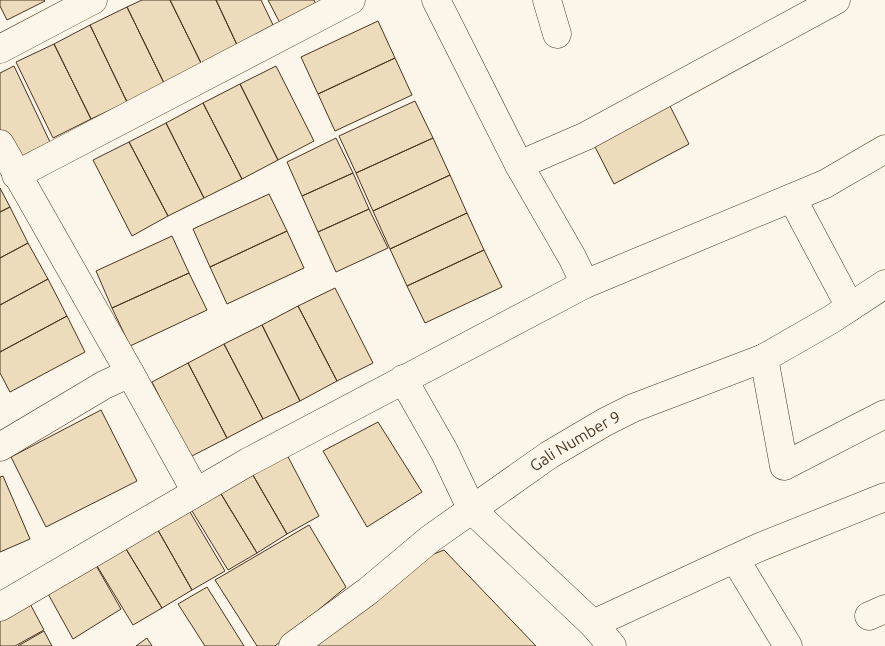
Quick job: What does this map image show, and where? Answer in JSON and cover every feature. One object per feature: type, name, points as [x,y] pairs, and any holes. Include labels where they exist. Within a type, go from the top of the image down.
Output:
[{"type":"street","points":[[0,49],[94,0]]},
{"type":"street","points":[[16,175],[350,0]]},
{"type":"street","points":[[436,0],[519,165],[585,284]]},
{"type":"street","points":[[519,165],[586,136],[836,0]]},
{"type":"street","points":[[549,1],[557,34]]},
{"type":"street","points":[[0,144],[196,492]]},
{"type":"street","points":[[0,607],[196,492],[403,379],[585,284],[825,184],[885,149]]},
{"type":"street","points":[[792,198],[850,307]]},
{"type":"street","name":"Gali Number 9","points":[[293,646],[368,591],[430,539],[549,455],[633,408],[764,358],[885,284]]},
{"type":"street","points":[[764,358],[784,466],[885,414]]},
{"type":"street","points":[[0,447],[104,385],[130,373]]},
{"type":"street","points":[[403,379],[445,453],[472,510],[593,624],[612,646]]},
{"type":"street","points":[[593,624],[760,547],[885,497]]},
{"type":"street","points":[[735,559],[788,646]]},
{"type":"building","points":[[0,0],[45,1],[7,20],[0,6]]},
{"type":"building","points":[[142,0],[170,0],[202,65],[164,83],[127,7]]},
{"type":"building","points":[[170,0],[216,0],[238,47],[202,65]]},
{"type":"building","points":[[216,0],[261,0],[275,29],[238,47]]},
{"type":"building","points":[[268,0],[314,0],[317,7],[281,25]]},
{"type":"building","points":[[127,7],[164,83],[127,102],[90,25]]},
{"type":"building","points":[[378,21],[395,58],[318,94],[301,57]]},
{"type":"building","points":[[90,25],[127,102],[91,119],[54,44]]},
{"type":"building","points":[[54,44],[91,119],[53,138],[16,62]]},
{"type":"building","points":[[395,58],[412,95],[335,131],[318,94]]},
{"type":"building","points":[[14,66],[50,142],[14,160],[0,132],[0,73]]},
{"type":"building","points":[[276,66],[314,141],[278,160],[240,84]]},
{"type":"building","points":[[240,84],[278,160],[242,179],[203,103]]},
{"type":"building","points":[[415,101],[433,138],[356,173],[339,136]]},
{"type":"building","points":[[203,103],[242,179],[204,198],[166,123]]},
{"type":"building","points":[[669,104],[689,144],[614,184],[594,145]]},
{"type":"building","points":[[166,123],[204,198],[168,216],[129,142]]},
{"type":"building","points":[[336,138],[353,173],[302,196],[287,162]]},
{"type":"building","points":[[433,138],[450,175],[373,211],[356,173]]},
{"type":"building","points":[[129,142],[168,216],[132,236],[93,160]]},
{"type":"building","points":[[353,173],[369,209],[318,232],[302,196]]},
{"type":"building","points":[[450,175],[467,213],[390,249],[373,211]]},
{"type":"building","points":[[0,188],[10,207],[0,212]]},
{"type":"building","points":[[269,194],[287,231],[210,267],[193,229]]},
{"type":"building","points":[[10,207],[28,243],[0,258],[0,212]]},
{"type":"building","points":[[369,209],[388,248],[336,272],[318,232]]},
{"type":"building","points":[[467,213],[484,250],[407,286],[390,249]]},
{"type":"building","points":[[287,231],[304,268],[227,304],[210,267]]},
{"type":"building","points":[[172,236],[189,273],[112,308],[96,271]]},
{"type":"building","points":[[28,243],[48,279],[0,305],[0,258]]},
{"type":"building","points":[[484,250],[502,287],[425,323],[407,286]]},
{"type":"building","points":[[189,273],[207,310],[130,346],[112,308]]},
{"type":"building","points":[[48,279],[67,316],[0,352],[0,305]]},
{"type":"building","points":[[335,288],[373,363],[337,381],[298,306]]},
{"type":"building","points":[[298,306],[337,381],[300,401],[262,325]]},
{"type":"building","points":[[67,316],[85,352],[10,392],[0,373],[0,352]]},
{"type":"building","points":[[262,325],[300,401],[263,419],[224,344]]},
{"type":"building","points":[[224,344],[263,419],[227,438],[188,363]]},
{"type":"building","points":[[188,363],[227,438],[190,457],[152,382]]},
{"type":"building","points":[[101,410],[137,481],[46,527],[11,457]]},
{"type":"building","points":[[378,422],[422,492],[367,527],[323,451]]},
{"type":"building","points":[[286,453],[319,516],[287,534],[250,470]]},
{"type":"building","points":[[250,470],[287,534],[257,553],[218,489]]},
{"type":"building","points":[[3,476],[30,539],[0,552],[0,477]]},
{"type":"building","points":[[218,489],[257,553],[228,570],[189,506]]},
{"type":"building","points":[[187,507],[225,571],[192,590],[155,525]]},
{"type":"building","points":[[155,525],[192,590],[162,608],[123,544]]},
{"type":"building","points":[[309,525],[346,587],[275,646],[257,646],[215,580]]},
{"type":"building","points":[[123,544],[162,608],[133,625],[94,561]]},
{"type":"building","points":[[444,550],[536,646],[301,646],[426,557]]},
{"type":"building","points":[[94,562],[121,609],[73,639],[47,592]]},
{"type":"building","points":[[207,587],[244,646],[205,646],[178,604]]},
{"type":"building","points":[[28,600],[44,630],[15,646],[0,646],[0,616]]},
{"type":"building","points":[[44,631],[52,646],[18,646]]},
{"type":"building","points":[[147,638],[152,646],[136,646]]}]
